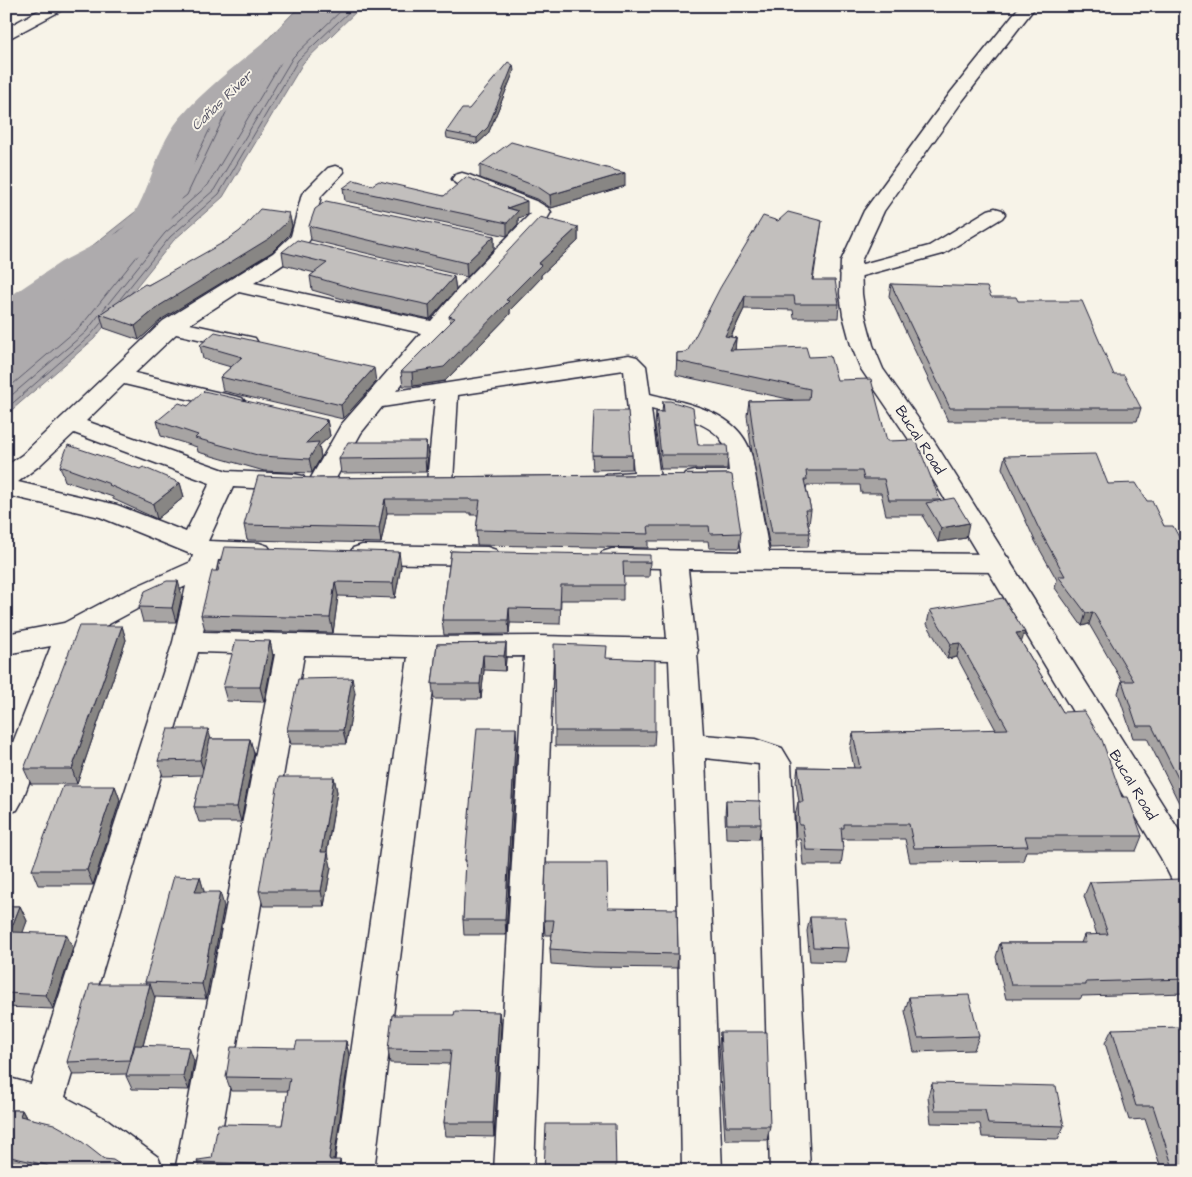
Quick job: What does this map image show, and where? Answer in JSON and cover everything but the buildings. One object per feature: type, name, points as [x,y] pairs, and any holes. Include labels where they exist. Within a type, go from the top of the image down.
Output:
[{"type":"street","points":[[31,6],[56,8]]},
{"type":"street","name":"Bucal Road","points":[[1028,6],[957,96],[874,211],[851,262],[851,294],[854,315],[862,345],[872,369],[920,438],[998,562],[1173,849],[1186,874]]},
{"type":"street","points":[[6,35],[56,8]]},
{"type":"street","points":[[6,478],[31,460],[171,326],[280,257],[304,246],[301,238],[319,204],[312,194],[335,172]]},
{"type":"street","points":[[377,401],[385,375],[435,329],[464,284],[504,243],[537,220],[541,212],[531,206],[462,179]]},
{"type":"street","points":[[851,273],[936,250],[995,214]]},
{"type":"street","points":[[236,286],[435,329]]},
{"type":"street","points":[[171,326],[268,348]]},
{"type":"street","points":[[321,483],[341,428],[377,401],[629,362],[635,366],[647,480]]},
{"type":"street","points":[[118,376],[254,408]]},
{"type":"street","points":[[440,482],[447,390]]},
{"type":"street","points":[[639,398],[701,416],[724,429],[735,440],[745,487],[757,562]]},
{"type":"street","points":[[70,423],[224,479],[350,483]]},
{"type":"street","points":[[43,1105],[187,642],[202,554],[224,479]]},
{"type":"street","points":[[598,480],[728,479],[743,483]]},
{"type":"street","points":[[6,487],[108,511],[202,554],[287,552]]},
{"type":"street","points":[[336,553],[515,556]]},
{"type":"street","points":[[6,644],[71,632],[127,602],[202,554]]},
{"type":"street","points":[[584,557],[757,562],[998,562]]},
{"type":"street","points":[[674,559],[684,650],[689,745],[702,1171]]},
{"type":"street","points":[[6,800],[71,632]]},
{"type":"street","points":[[187,642],[291,646],[539,646],[684,650]]},
{"type":"street","points":[[195,1171],[291,646]]},
{"type":"street","points":[[514,1171],[539,646]]},
{"type":"street","points":[[354,1171],[424,647]]},
{"type":"street","points":[[689,745],[755,751],[771,756],[775,763],[790,1171]]},
{"type":"street","points":[[6,1095],[43,1105],[94,1133],[144,1171]]},
{"type":"water","points":[[300,6],[362,6],[303,63],[223,197],[174,240],[94,339],[6,415],[6,314],[173,182],[215,93]]},
{"type":"waterway","name":"Cañas River","points":[[6,320],[76,271],[134,241],[143,232],[164,195],[170,182],[177,154],[193,126],[228,91],[302,28],[324,6]]}]
